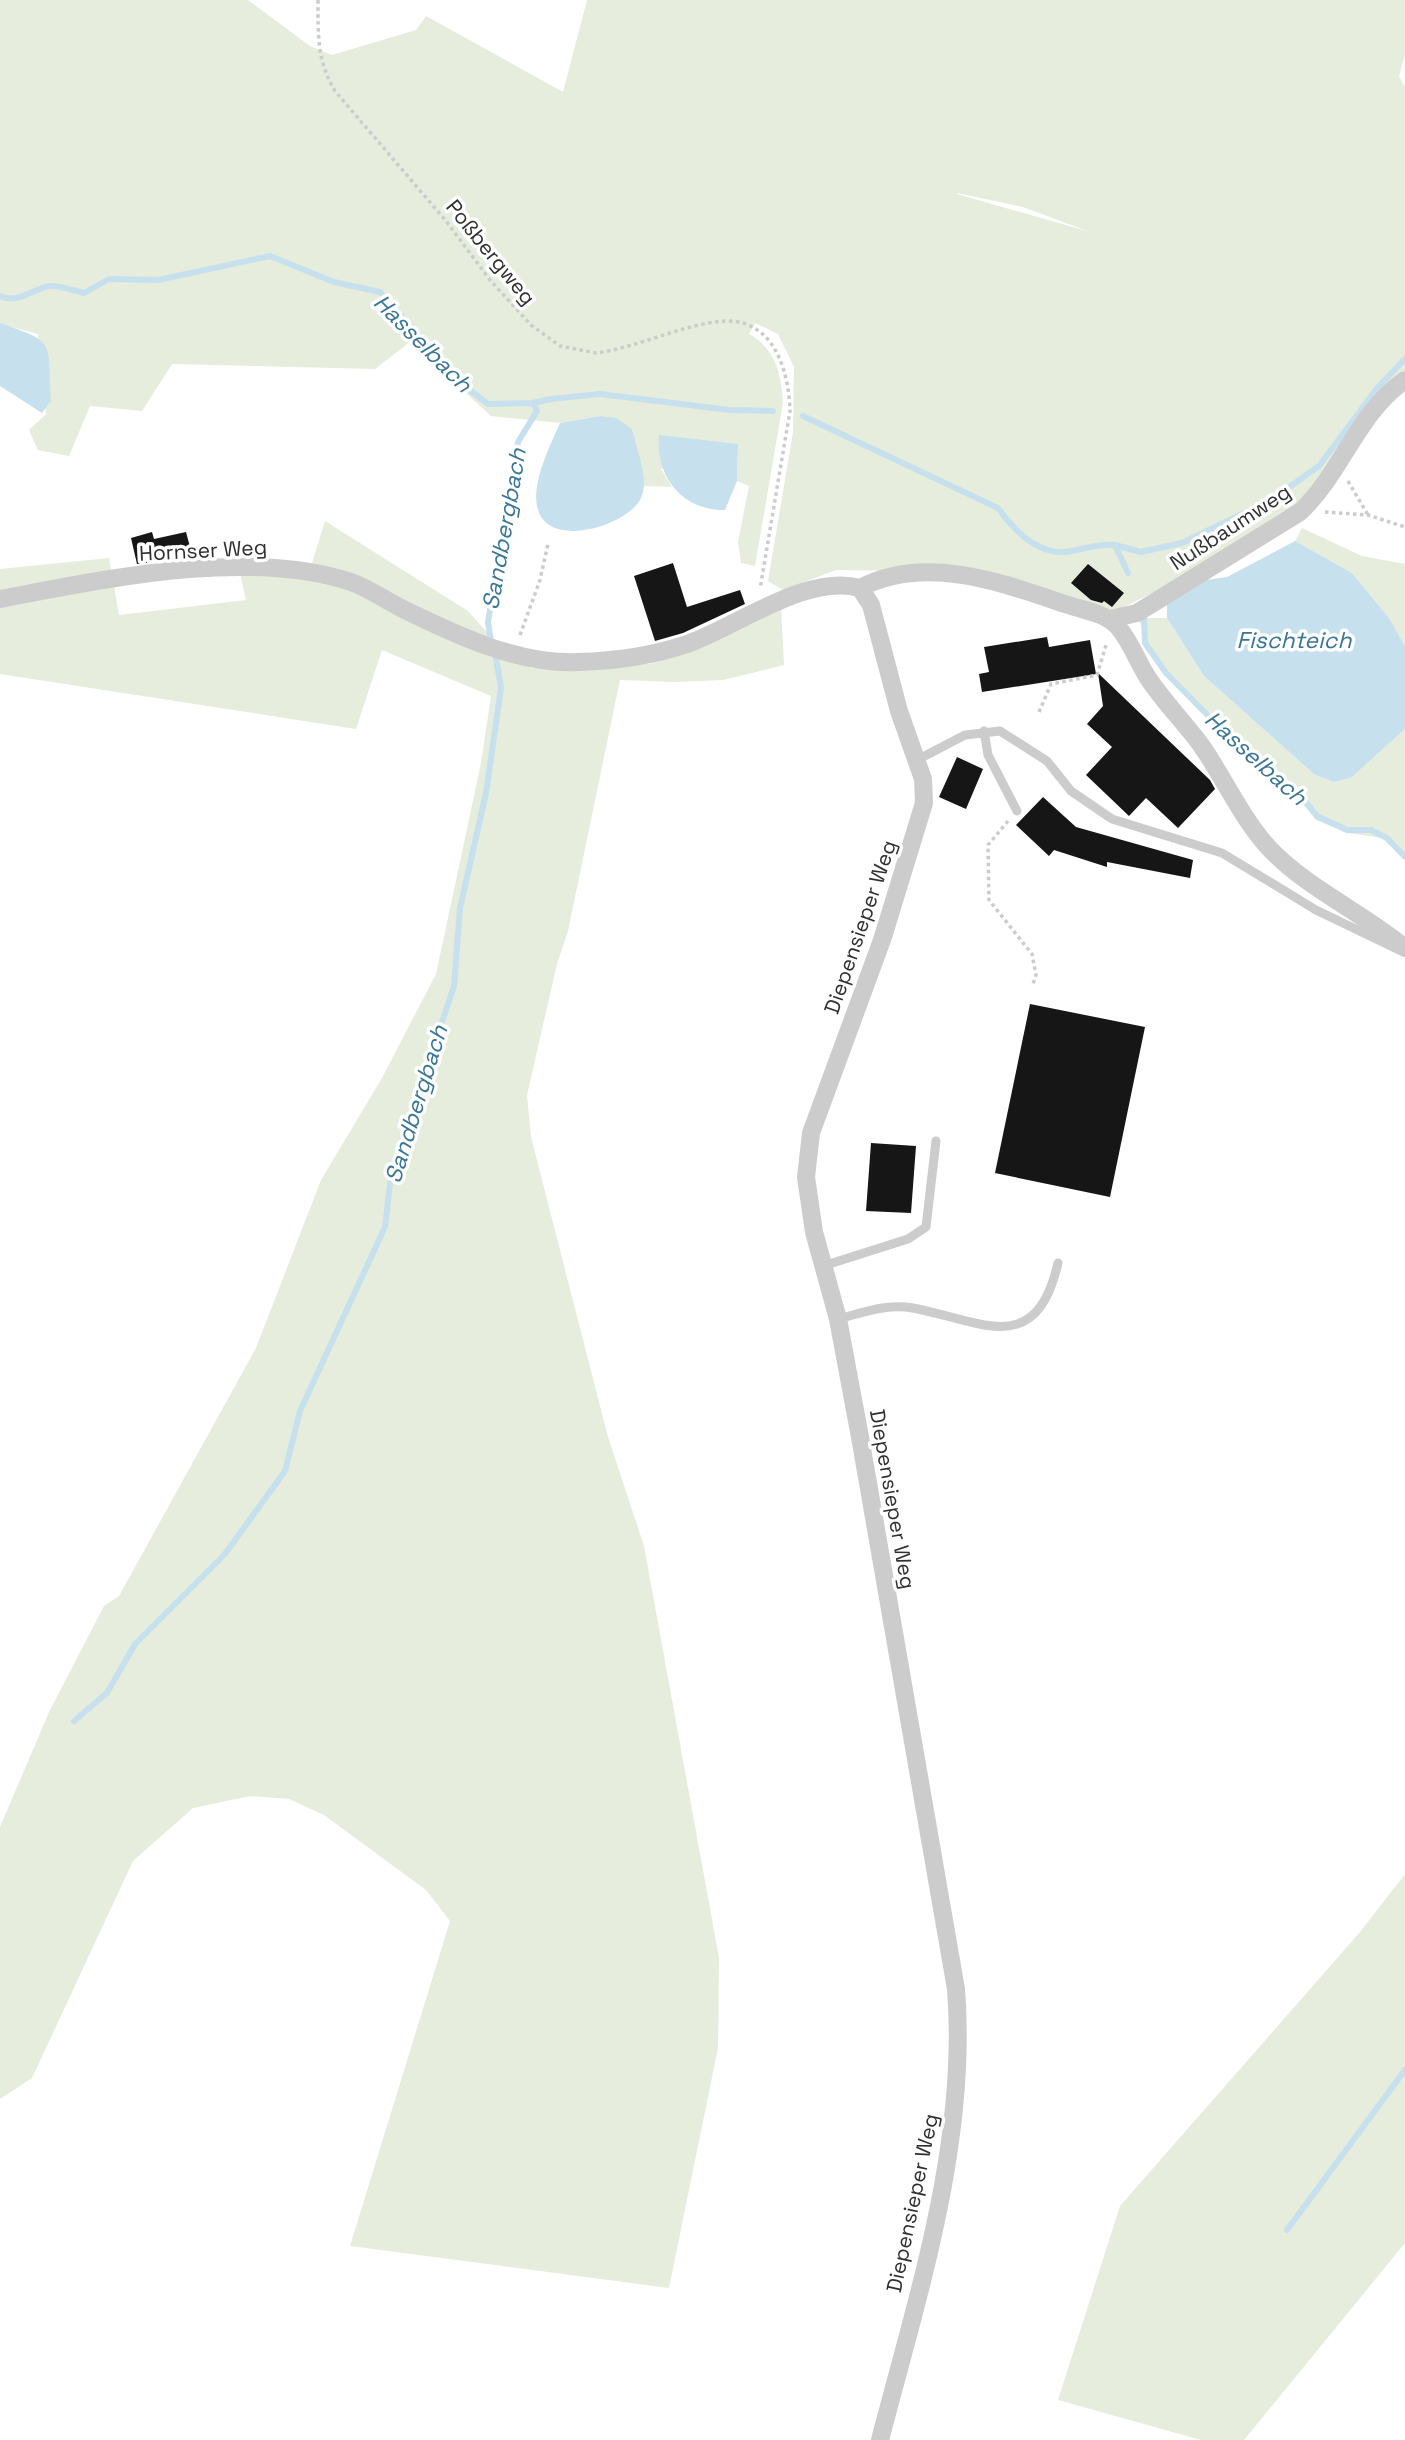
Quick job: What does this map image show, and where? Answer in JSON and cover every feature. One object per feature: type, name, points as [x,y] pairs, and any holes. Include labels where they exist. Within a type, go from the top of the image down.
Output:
[{"type":"street","name":"Nußbaumweg","points":[[1110,626],[1137,613],[1300,512],[1318,495],[1338,467],[1370,413],[1405,380]]},
{"type":"street","name":"Hornser Weg","points":[[0,599],[105,579],[228,568],[278,569],[352,583],[422,618],[479,641],[510,653],[557,663],[629,659],[694,641],[744,620],[761,609]]},
{"type":"street","points":[[761,609],[820,586],[844,584],[860,588],[897,574],[958,574],[1017,588],[1110,626],[1127,639],[1158,692],[1200,744],[1269,848],[1305,878],[1365,916],[1405,950]]},
{"type":"street","name":"Diepensieper Weg","points":[[860,588],[871,605],[898,711],[917,760],[925,792],[921,819],[882,940],[810,1142],[806,1177],[823,1266],[838,1319],[956,1989],[960,2040],[946,2165],[880,2440]]},
{"type":"lane","points":[[917,760],[965,736],[984,731],[1000,732],[1047,761],[1071,791],[1112,820],[1222,853],[1338,922],[1405,950]]},
{"type":"lane","points":[[984,731],[988,755],[1017,811]]},
{"type":"lane","points":[[823,1266],[908,1239],[926,1227],[936,1141]]},
{"type":"lane","points":[[838,1319],[884,1307],[911,1307],[952,1318],[1011,1327],[1024,1322],[1047,1300],[1058,1263]]},
{"type":"path","name":"Poßbergweg","points":[[318,0],[318,48],[323,70],[335,91],[446,221],[489,280],[547,339],[573,351],[596,353],[726,321],[752,328],[774,347],[789,384],[790,411],[760,581],[761,609]]},
{"type":"path","points":[[1338,467],[1368,515]]},
{"type":"path","points":[[1300,512],[1368,515],[1405,527]]},
{"type":"path","points":[[510,653],[540,580],[548,544]]},
{"type":"path","points":[[1038,712],[1051,684],[1097,675],[1110,626]]},
{"type":"path","points":[[1017,811],[988,845],[987,886],[992,907],[1032,954],[1035,968],[1033,984]]},
{"type":"green space","points":[[0,0],[248,0],[310,46],[332,55],[416,30],[426,16],[563,92],[587,0],[1405,0],[1405,55],[1399,76],[1405,87],[1405,373],[1302,502],[1198,570],[1110,614],[982,572],[836,570],[783,590],[768,581],[793,432],[794,367],[778,334],[755,323],[749,334],[765,347],[775,363],[781,382],[783,403],[755,566],[741,563],[738,542],[749,486],[737,481],[738,444],[661,469],[672,487],[644,486],[632,429],[600,416],[560,423],[491,416],[410,342],[375,369],[172,364],[142,411],[90,406],[69,456],[38,450],[29,430],[46,414],[38,334],[0,324]],"holes":[[[957,193],[1023,207],[1090,232]]]},
{"type":"green space","points":[[325,521],[468,611],[510,658],[533,668],[650,664],[700,647],[781,606],[784,665],[723,680],[620,680],[568,931],[557,964],[527,1095],[531,1137],[608,1437],[644,1546],[719,1958],[718,2048],[669,2288],[350,2246],[450,1921],[426,1890],[324,1815],[289,1799],[250,1796],[193,1808],[133,1861],[32,2078],[0,2099],[0,1827],[49,1712],[104,1606],[119,1596],[256,1348],[321,1180],[382,1078],[436,974],[481,763],[491,696],[382,650],[356,729],[0,674],[0,569],[109,558],[119,615],[246,600],[240,573],[308,576]]},
{"type":"green space","points":[[1302,528],[1362,556],[1405,564],[1405,646],[1389,618],[1352,573],[1295,541]]},
{"type":"green space","points":[[1139,618],[1167,618],[1204,676],[1315,775],[1334,782],[1351,778],[1405,729],[1405,860],[1382,838],[1347,833],[1316,820],[1298,798],[1164,674],[1144,636]]},
{"type":"green space","points":[[1405,1874],[1405,2243],[1244,2440],[1201,2440],[1058,2400],[1120,2206],[1360,1932]]},
{"type":"water","points":[[0,323],[32,335],[46,347],[49,356],[51,401],[42,413],[0,386]]},
{"type":"water","points":[[600,416],[616,418],[632,429],[643,473],[641,498],[634,508],[622,517],[606,524],[573,531],[557,529],[545,522],[536,500],[539,478],[547,454],[560,423]]},
{"type":"water","points":[[659,435],[738,444],[737,481],[725,510],[696,504],[684,498],[674,488],[662,464]]},
{"type":"water","name":"Fischteich","points":[[1295,541],[1352,573],[1389,618],[1405,646],[1405,729],[1351,778],[1334,782],[1315,775],[1204,676],[1167,618],[1167,604],[1206,580],[1227,577]]},
{"type":"building","points":[[152,532],[154,539],[186,532],[193,558],[137,564],[131,538]]},
{"type":"building","points":[[673,563],[687,607],[740,590],[745,604],[683,633],[655,641],[634,576]]},
{"type":"building","points":[[1088,564],[1124,593],[1112,607],[1104,601],[1102,603],[1091,600],[1071,583]]},
{"type":"building","points":[[1047,637],[1049,647],[1090,640],[1096,674],[982,692],[979,674],[989,672],[984,647]]},
{"type":"building","points":[[1098,673],[1210,780],[1215,789],[1178,828],[1146,798],[1129,816],[1086,775],[1112,747],[1087,724],[1103,706]]},
{"type":"building","points":[[957,757],[983,769],[966,809],[939,797]]},
{"type":"building","points":[[1043,797],[1076,827],[1193,860],[1190,878],[1107,862],[1107,867],[1054,850],[1049,856],[1016,825]]},
{"type":"building","points":[[1030,1004],[1145,1027],[1110,1197],[995,1173]]},
{"type":"building","points":[[871,1143],[916,1146],[911,1213],[866,1211]]},
{"type":"waterway","name":"Hasselbach","points":[[0,296],[13,299],[50,286],[84,293],[109,279],[158,280],[270,256],[334,282],[380,292],[463,385],[488,404],[533,403],[600,394],[729,410],[773,411]]},
{"type":"waterway","points":[[1115,545],[1141,552],[1182,543],[1271,500],[1319,466],[1378,387],[1405,359]]},
{"type":"waterway","name":"Sandbergbach","points":[[491,642],[488,622],[518,442],[537,411],[533,403]]},
{"type":"waterway","name":"Hasselbach","points":[[803,416],[998,508],[1018,532],[1044,549],[1065,552],[1115,545],[1128,573]]},
{"type":"waterway","name":"Hasselbach","points":[[1144,618],[1145,643],[1166,673],[1238,746],[1301,796],[1317,816],[1347,830],[1371,830],[1387,838],[1405,857]]},
{"type":"waterway","name":"Sandbergbach","points":[[74,1721],[107,1693],[135,1644],[225,1554],[285,1471],[300,1411],[385,1227],[391,1175],[454,986],[460,908],[486,793],[501,688],[495,652]]},
{"type":"waterway","points":[[1287,2230],[1405,2070]]}]
